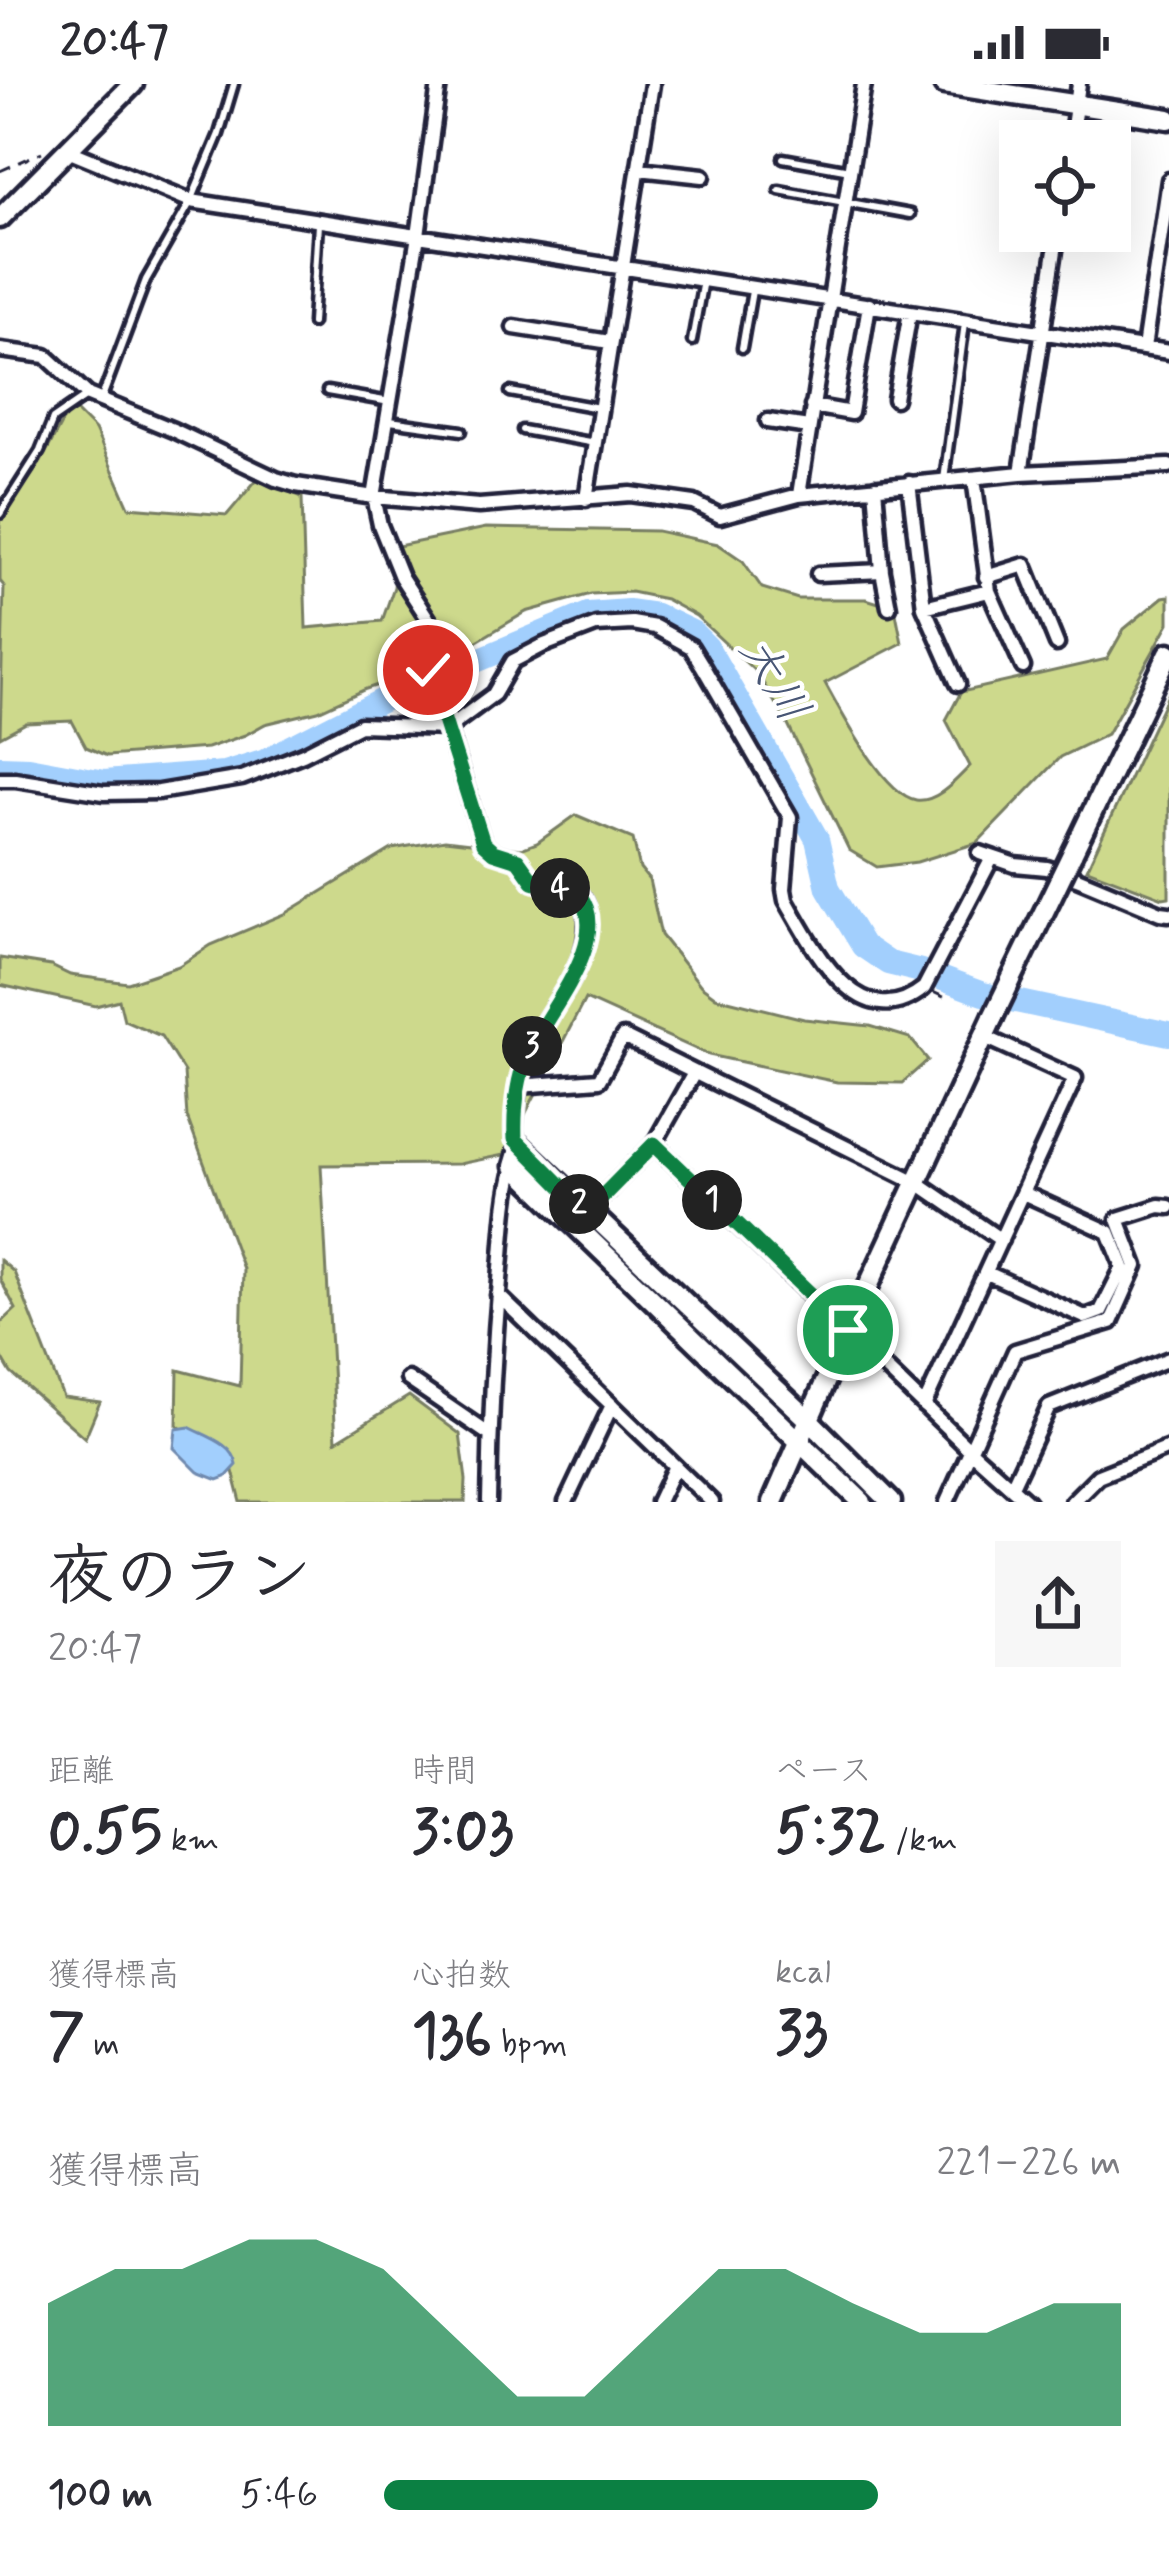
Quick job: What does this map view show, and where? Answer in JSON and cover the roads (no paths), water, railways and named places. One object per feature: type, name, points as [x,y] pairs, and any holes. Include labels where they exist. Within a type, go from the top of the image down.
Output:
[{"type":"street","points":[[0,218],[133,84]]},
{"type":"street","points":[[439,84],[374,497],[401,577],[434,628],[430,673],[487,848],[518,860],[533,881],[579,895],[587,911],[578,968],[529,1050],[519,1086],[515,1139],[581,1218],[862,1502]]},
{"type":"street","points":[[586,499],[652,84]]},
{"type":"street","points":[[799,495],[864,84]]},
{"type":"street","points":[[944,84],[1077,94],[1169,119]]},
{"type":"street","points":[[65,149],[191,201],[1169,352]]},
{"type":"street","points":[[639,169],[703,176]]},
{"type":"street","points":[[1144,348],[1169,180]]},
{"type":"street","points":[[1021,473],[1055,252]]},
{"type":"street","points":[[812,406],[851,413],[869,305]]},
{"type":"street","points":[[895,399],[910,312]]},
{"type":"street","points":[[514,326],[610,342]]},
{"type":"street","points":[[0,350],[46,356],[94,398],[276,479],[374,497],[479,506],[631,494],[694,503],[720,516],[799,495],[1021,473],[1169,466]]},
{"type":"street","points":[[768,421],[809,427]]},
{"type":"street","points":[[974,478],[987,584],[1023,667]]},
{"type":"street","points":[[909,484],[924,607],[958,684]]},
{"type":"street","points":[[875,487],[889,607]]},
{"type":"street","points":[[924,607],[1024,565],[1057,644]]},
{"type":"street","points":[[818,574],[882,572]]},
{"type":"street","points":[[0,779],[104,793],[178,789],[273,768],[360,725],[448,728],[494,694],[512,661],[596,625],[632,623],[675,637],[691,647],[702,664],[790,817],[786,900],[829,972],[864,999],[877,1003],[908,1000],[927,982],[986,855],[1015,865],[1047,868],[1169,914]]},
{"type":"street","points":[[773,1502],[993,1017],[1169,653]]},
{"type":"street","points":[[924,1406],[1075,1078],[985,1036]]},
{"type":"street","points":[[519,1086],[599,1080],[623,1037],[918,1183],[1001,1240]]},
{"type":"street","points":[[581,1218],[654,1144],[694,1072]]},
{"type":"street","points":[[654,1144],[1028,1502]]},
{"type":"street","points":[[489,1502],[498,1295],[508,1188],[520,1146]]},
{"type":"street","points":[[514,1166],[581,1218],[810,1421],[891,1502]]},
{"type":"street","points":[[987,1273],[1085,1317],[1101,1311],[1123,1267],[1109,1232],[1023,1193]]},
{"type":"street","points":[[946,1502],[1015,1351],[1111,1322],[1136,1266],[1118,1219],[1169,1207]]},
{"type":"street","points":[[498,1295],[712,1502]]},
{"type":"street","points":[[1012,1486],[1049,1407],[1169,1359]]},
{"type":"street","points":[[407,1379],[490,1435]]},
{"type":"street","points":[[566,1502],[611,1405]]},
{"type":"street","points":[[1072,1502],[1098,1476],[1169,1448]]},
{"type":"street","points":[[658,1502],[675,1466]]},
{"type":"lane","points":[[0,514],[40,451],[53,419],[94,398],[146,280],[191,201],[234,84]]},
{"type":"lane","points":[[783,158],[850,170]]},
{"type":"lane","points":[[779,190],[910,214]]},
{"type":"lane","points":[[313,323],[318,220]]},
{"type":"lane","points":[[692,341],[703,280]]},
{"type":"lane","points":[[742,348],[753,287]]},
{"type":"lane","points":[[944,480],[966,320]]},
{"type":"lane","points":[[327,392],[390,402]]},
{"type":"lane","points":[[510,392],[599,408]]},
{"type":"lane","points":[[387,420],[462,431]]},
{"type":"lane","points":[[522,430],[595,443]]},
{"type":"water","points":[[189,1427],[231,1451],[237,1465],[226,1477],[218,1480],[198,1472],[174,1448],[176,1429]]},
{"type":"waterway","name":"大川","points":[[0,767],[104,782],[224,773],[266,760],[385,699],[588,614],[656,615],[692,632],[707,647],[817,839],[828,888],[863,946],[888,963],[983,994],[1169,1034]]}]
